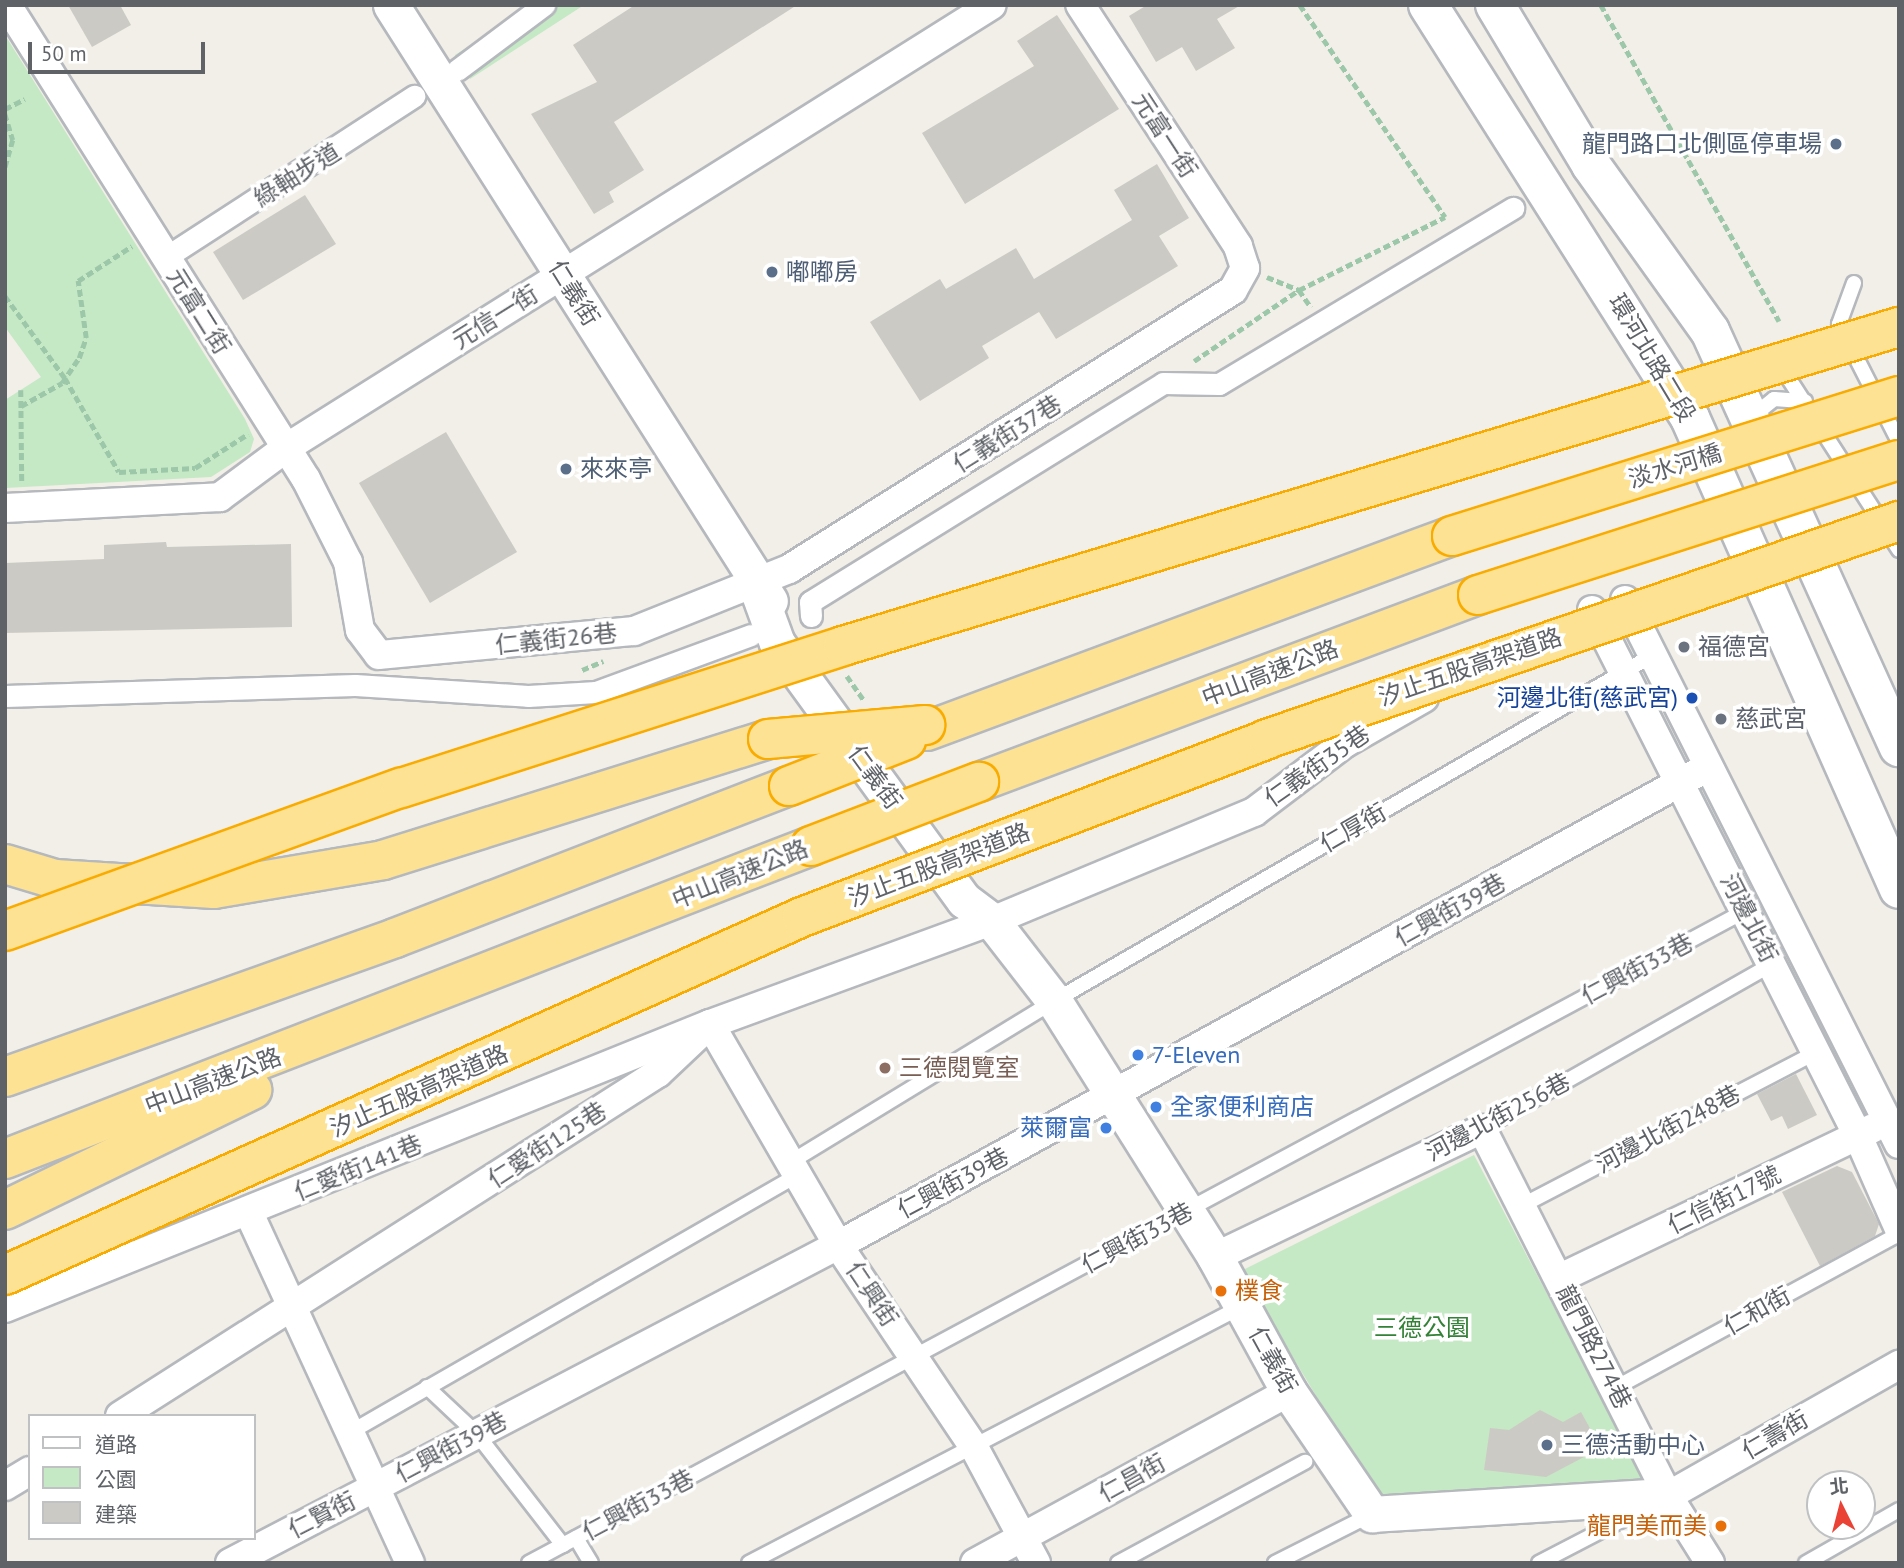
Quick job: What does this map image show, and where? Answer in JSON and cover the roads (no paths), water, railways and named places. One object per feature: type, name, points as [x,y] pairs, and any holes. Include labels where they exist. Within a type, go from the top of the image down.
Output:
[{"type":"highway","points":[[5,931],[401,788],[843,646],[1899,327]]},
{"type":"highway","name":"淡水河橋","points":[[930,728],[1452,536],[1899,396]]},
{"type":"highway","name":"中山高速公路","points":[[5,1159],[811,846],[1478,595],[1899,460]]},
{"type":"highway","name":"汐止五股高架道路","points":[[5,1275],[802,917],[1267,739],[1899,521]]},
{"type":"highway","points":[[5,864],[55,879],[214,889],[383,860],[768,739],[930,728]]},
{"type":"highway","points":[[5,1077],[395,938],[789,786],[930,728]]},
{"type":"highway","points":[[5,1210],[533,956]]},
{"type":"main road","name":"環河北路二段","points":[[1428,5],[1670,384],[1751,551],[1899,889]]},
{"type":"main road","points":[[1494,5],[1591,165],[1726,362],[1753,415],[1899,747]]},
{"type":"street","name":"元富二街","points":[[7,5],[286,448],[348,562],[360,630]]},
{"type":"street","name":"仁義街","points":[[391,5],[755,583],[777,643],[964,900],[992,921],[1054,1001],[1215,1257],[1289,1392],[1372,1514]]},
{"type":"street","points":[[457,70],[544,5]]},
{"type":"street","name":"元信一街","points":[[14,501],[220,496],[286,448],[992,5]]},
{"type":"street","name":"元富一街","points":[[1080,5],[1256,272]]},
{"type":"street","name":"綠軸步道","points":[[177,250],[414,96]]},
{"type":"street","points":[[811,616],[810,602],[1163,383],[1219,384],[1458,237],[1513,208]]},
{"type":"street","name":"仁義街37巷","points":[[755,583],[814,557],[1233,290],[1256,272]]},
{"type":"street","name":"仁義街35巷","points":[[992,921],[1254,812],[1345,743],[1561,620],[1625,600],[1751,551]]},
{"type":"street","name":"仁義街26巷","points":[[360,630],[379,655],[604,637],[755,583]]},
{"type":"street","name":"河邊北街","points":[[1625,600],[1893,1133]]},
{"type":"street","name":"河邊北街","points":[[1592,610],[1858,1136],[1899,1232]]},
{"type":"street","points":[[5,696],[355,685],[528,696],[596,692],[751,635]]},
{"type":"street","name":"仁興街39巷","points":[[376,1487],[838,1245],[1115,1096],[1708,767]]},
{"type":"street","name":"仁愛街125巷","points":[[123,1414],[291,1311],[657,1073],[710,1024],[992,921]]},
{"type":"street","name":"仁興街","points":[[710,1024],[838,1245],[975,1449],[1036,1563]]},
{"type":"street","name":"仁愛街141巷","points":[[5,1308],[249,1213],[710,1024]]},
{"type":"street","name":"龍門路274巷","points":[[1482,1129],[1668,1496],[1710,1563]]},
{"type":"street","name":"河邊北街256巷","points":[[1215,1257],[1482,1129]]},
{"type":"street","name":"仁信街17號","points":[[1560,1279],[1858,1136],[1893,1133]]},
{"type":"street","points":[[249,1213],[291,1311],[410,1563]]},
{"type":"street","name":"仁壽街","points":[[1668,1496],[1899,1365]]},
{"type":"street","name":"仁昌街","points":[[975,1563],[1289,1392]]},
{"type":"street","points":[[5,1486],[28,1472]]},
{"type":"street","name":"仁賢街","points":[[230,1563],[376,1487]]},
{"type":"street","points":[[1372,1514],[1668,1496]]},
{"type":"lane","points":[[1854,283],[1839,324],[1899,442]]},
{"type":"lane","points":[[1670,384],[1726,362],[1758,356],[1780,365],[1899,550]]},
{"type":"lane","points":[[1753,415],[1774,399],[1805,401]]},
{"type":"lane","name":"仁厚街","points":[[349,1433],[793,1170],[1054,1001],[1653,655]]},
{"type":"lane","name":"仁興街33巷","points":[[529,1563],[1745,911]]},
{"type":"lane","name":"河邊北街256巷","points":[[1482,1129],[1772,964]]},
{"type":"lane","name":"河邊北街248巷","points":[[1521,1206],[1815,1053]]},
{"type":"lane","name":"仁和街","points":[[1615,1388],[1899,1232]]},
{"type":"lane","points":[[749,1563],[975,1449],[1243,1306]]},
{"type":"lane","points":[[427,1387],[476,1433],[569,1542],[591,1563]]},
{"type":"lane","points":[[1118,1563],[1306,1462]]},
{"type":"lane","name":"仁壽街","points":[[1539,1563],[1668,1496]]},
{"type":"lane","points":[[1806,1563],[1899,1510]]},
{"type":"lane","points":[[1275,1563],[1372,1514]]},
{"type":"place","name":"龍門路口北側區停車場","points":[[1836,144]]},
{"type":"place","name":"嘟嘟房","points":[[772,272]]},
{"type":"place","name":"來來亭","points":[[566,469]]},
{"type":"place","name":"福德宮","points":[[1684,647]]},
{"type":"place","name":"河邊北街(慈武宮)","points":[[1692,698]]},
{"type":"place","name":"慈武宮","points":[[1721,719]]},
{"type":"place","name":"7-Eleven","points":[[1138,1055]]},
{"type":"place","name":"三德閱覽室","points":[[885,1068]]},
{"type":"place","name":"全家便利商店","points":[[1156,1107]]},
{"type":"place","name":"萊爾富","points":[[1106,1128]]},
{"type":"place","name":"樸食","points":[[1221,1291]]},
{"type":"place","name":"三德活動中心","points":[[1547,1445]]},
{"type":"place","name":"龍門美而美","points":[[1721,1526]]},
{"type":"park label","name":"三德公園","points":[[1422,1328]]}]
